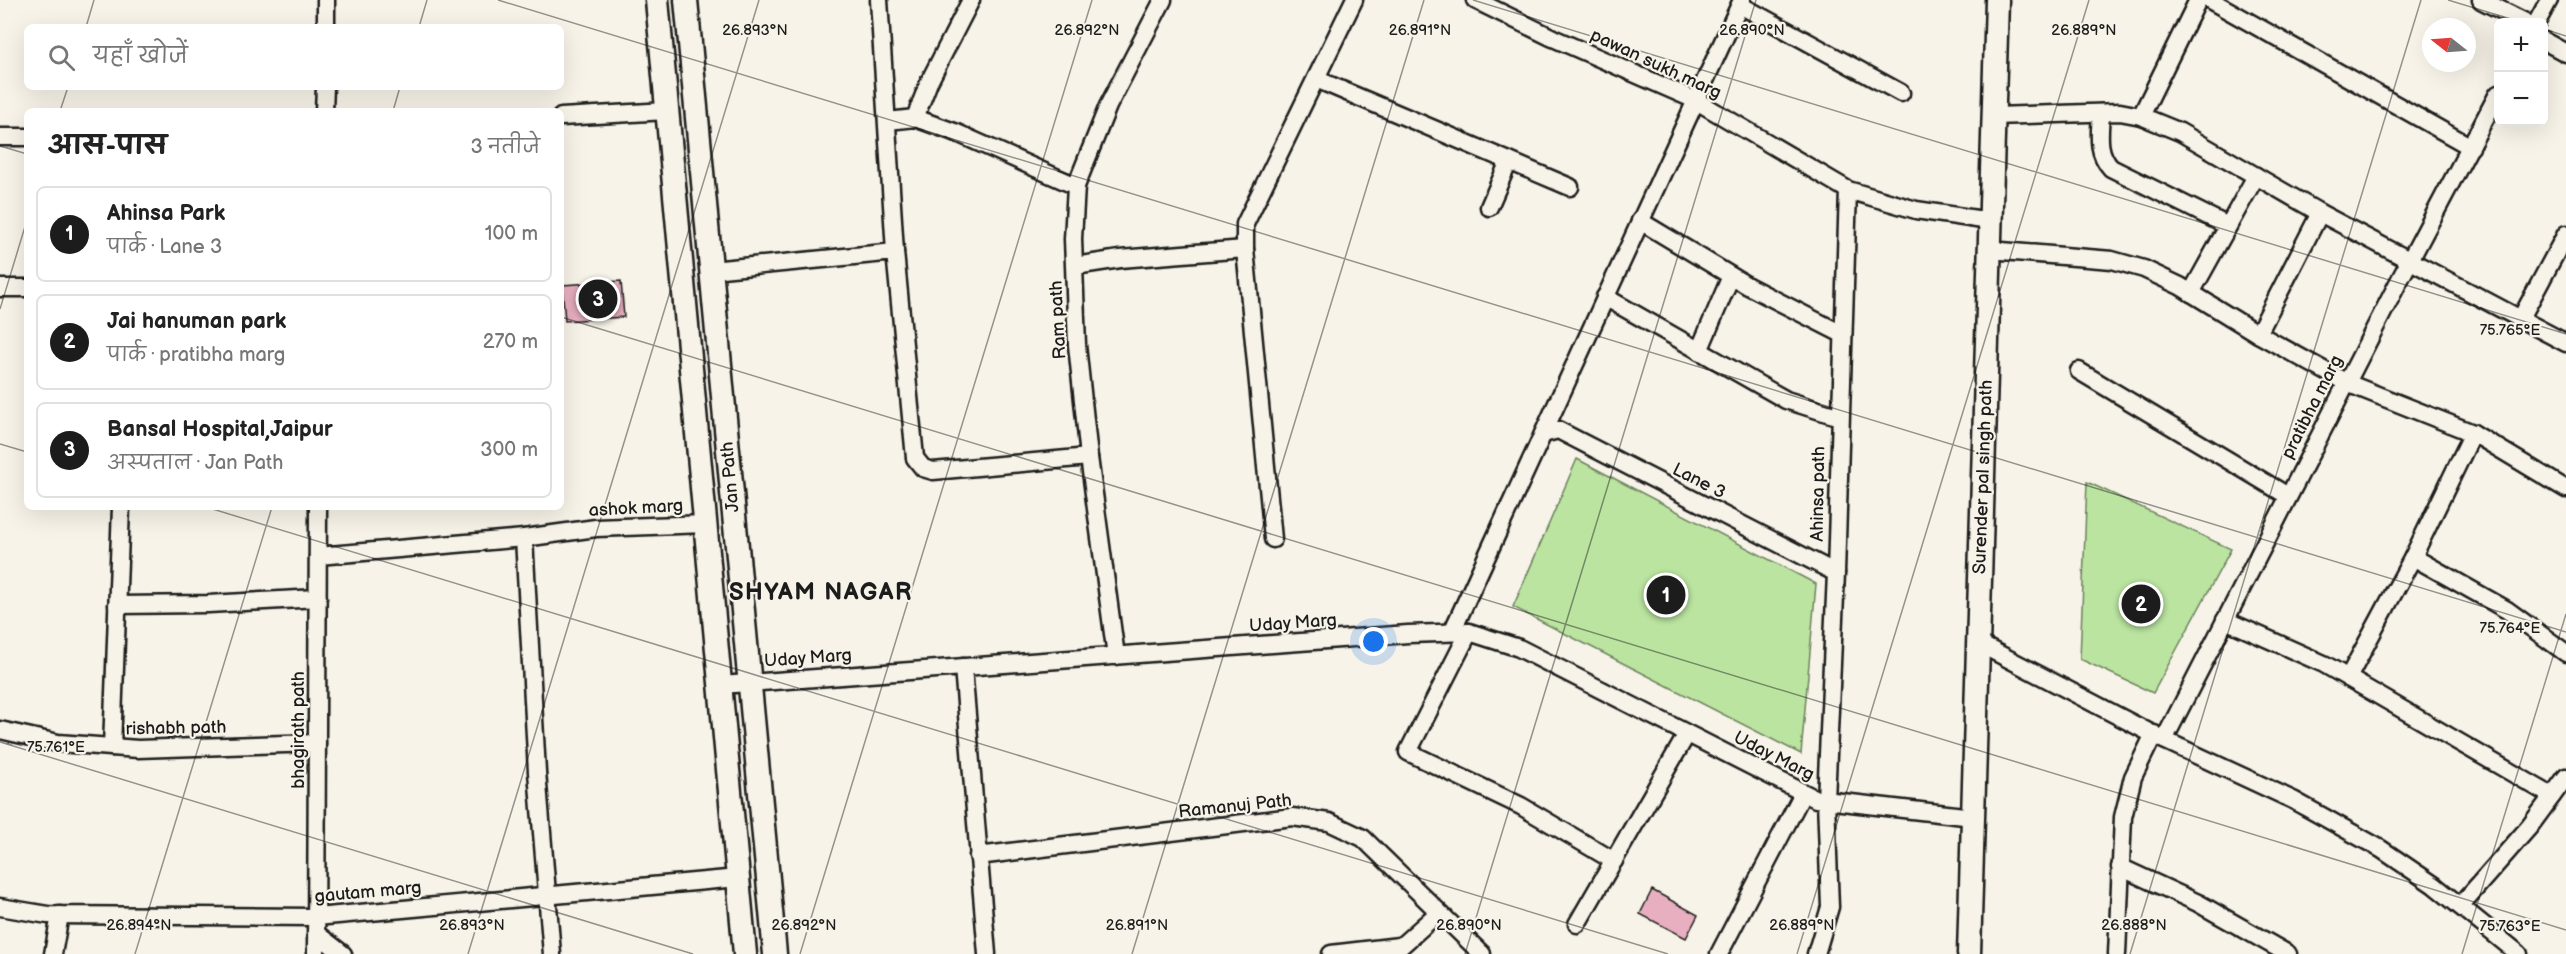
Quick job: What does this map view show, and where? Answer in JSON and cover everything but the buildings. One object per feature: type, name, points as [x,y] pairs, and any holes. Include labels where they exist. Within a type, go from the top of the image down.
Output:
[{"type":"street","points":[[326,0],[326,24]]},
{"type":"street","name":"Jan Path","points":[[657,0],[745,954]]},
{"type":"street","name":"Jan Path","points":[[686,0],[775,954]]},
{"type":"street","points":[[879,0],[895,252],[915,458],[923,468],[933,471],[1089,457]]},
{"type":"street","points":[[915,118],[929,82],[971,0]]},
{"type":"street","name":"Ram path","points":[[1116,656],[1089,457],[1077,345],[1073,239],[1076,186],[1108,106],[1163,0]]},
{"type":"street","points":[[1273,539],[1245,249],[1245,224],[1354,0]]},
{"type":"street","name":"pawan sukh marg","points":[[1475,0],[1553,38],[1695,99],[1848,190],[1916,210],[1990,221]]},
{"type":"street","name":"Surender pal singh path","points":[[1969,954],[1997,0]]},
{"type":"street","points":[[2141,116],[2198,0]]},
{"type":"street","points":[[2210,0],[2471,147]]},
{"type":"street","points":[[2481,0],[2517,18]]},
{"type":"street","points":[[2538,18],[2548,0]]},
{"type":"street","points":[[1452,632],[1741,2],[1901,93]]},
{"type":"street","points":[[2548,43],[2566,53]]},
{"type":"street","points":[[1316,79],[1570,187]]},
{"type":"street","points":[[324,108],[325,90]]},
{"type":"street","name":"pratibha marg","points":[[2117,954],[2123,817],[2133,777],[2159,737],[2225,620],[2409,262],[2494,103]]},
{"type":"street","points":[[564,117],[667,111]]},
{"type":"street","points":[[1994,116],[2120,112],[2141,116],[2180,132],[2409,262],[2566,343]]},
{"type":"street","points":[[2101,113],[2099,146],[2104,160],[2111,168],[2228,226]]},
{"type":"street","points":[[888,121],[915,118],[957,133],[1076,186]]},
{"type":"street","points":[[0,137],[24,137]]},
{"type":"street","points":[[1489,207],[1509,161]]},
{"type":"street","points":[[2191,293],[2256,176]]},
{"type":"street","name":"Ahinsa path","points":[[1816,954],[1830,907],[1826,800],[1836,573],[1848,190]]},
{"type":"street","points":[[2258,334],[2320,213]]},
{"type":"street","points":[[1640,221],[1731,276],[1842,334]]},
{"type":"street","points":[[2520,320],[2566,234]]},
{"type":"street","points":[[1075,266],[1120,259],[1245,249]]},
{"type":"street","points":[[1990,250],[2112,260],[2144,268],[2347,382],[2473,434],[2566,489]]},
{"type":"street","points":[[711,270],[895,252]]},
{"type":"street","points":[[1700,351],[1731,276]]},
{"type":"street","points":[[0,288],[24,288]]},
{"type":"street","points":[[1605,297],[1786,400],[1840,417]]},
{"type":"street","points":[[2079,371],[2288,496]]},
{"type":"street","name":"Lane 3","points":[[1543,434],[1558,430],[1836,573]]},
{"type":"street","points":[[2348,678],[2413,557],[2473,434]]},
{"type":"street","points":[[112,747],[121,510]]},
{"type":"street","name":"bhagirath path","points":[[316,954],[318,510]]},
{"type":"street","name":"ashok marg","points":[[318,556],[524,538],[596,528],[706,524]]},
{"type":"street","points":[[524,538],[546,895],[552,954]]},
{"type":"street","points":[[2413,557],[2507,610],[2566,652]]},
{"type":"street","points":[[117,605],[208,604],[318,598]]},
{"type":"street","points":[[2225,620],[2324,664],[2552,796]]},
{"type":"street","points":[[1469,632],[1408,752],[1521,806],[1614,861]]},
{"type":"street","name":"Uday Marg","points":[[721,685],[1469,632],[1520,648],[1816,799],[1973,817]]},
{"type":"street","points":[[1978,643],[2159,737],[2293,800],[2381,849],[2434,885],[2519,954]]},
{"type":"street","points":[[963,667],[987,954]]},
{"type":"street","name":"rishabh path","points":[[0,730],[58,743],[138,750],[318,743]]},
{"type":"street","points":[[1577,924],[1687,734]]},
{"type":"street","points":[[2460,906],[2530,826],[2566,777]]},
{"type":"street","points":[[1720,954],[1803,793]]},
{"type":"street","name":"Ramanuj Path","points":[[978,856],[1292,818],[1329,822],[1363,838],[1482,954]]},
{"type":"street","points":[[2120,867],[2198,903],[2288,954]]},
{"type":"street","name":"gautam marg","points":[[0,907],[60,915],[316,926],[546,895],[738,878]]},
{"type":"street","points":[[1331,954],[1395,950],[1438,913]]},
{"type":"street","points":[[53,954],[60,915]]},
{"type":"street","points":[[316,926],[343,954]]},
{"type":"green space","points":[[1577,459],[1816,584],[1801,754],[1513,607]]},
{"type":"green space","points":[[2087,482],[2231,549],[2153,693],[2080,659]]},
{"type":"place","name":"Bansal Hospital,Jaipur","points":[[598,299]]},
{"type":"place","name":"Ahinsa Park","points":[[1666,595]]},
{"type":"place","name":"Jai hanuman park","points":[[2141,604]]},
{"type":"district","name":"SHYAM NAGAR","points":[[821,592]]}]
